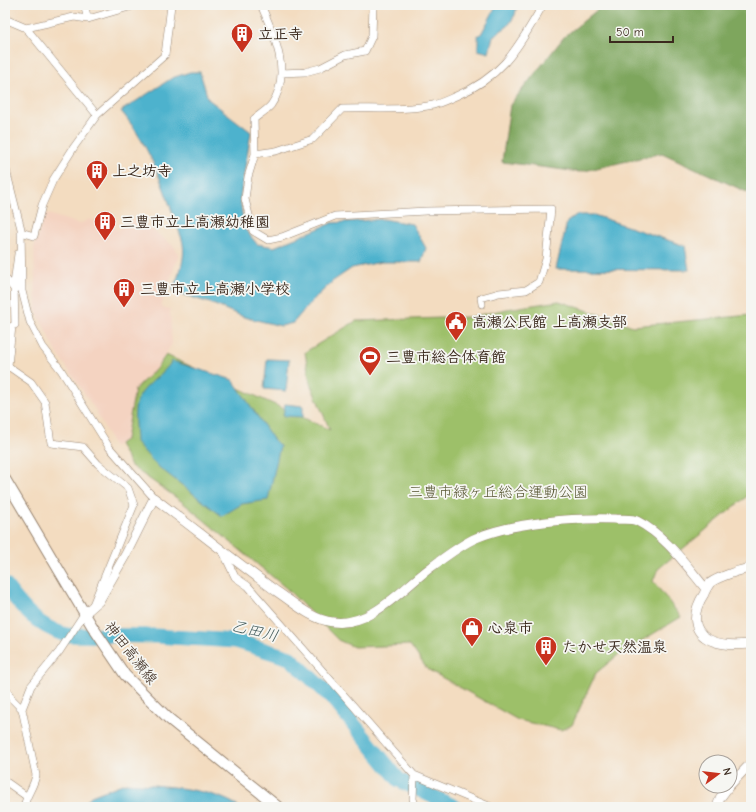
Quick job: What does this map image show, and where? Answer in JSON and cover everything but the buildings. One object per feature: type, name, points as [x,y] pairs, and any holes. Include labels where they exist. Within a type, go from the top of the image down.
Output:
[{"type":"main road","name":"神田高瀬線","points":[[5,479],[88,611],[96,633],[125,674],[168,718],[278,807]]},
{"type":"street","points":[[84,5],[88,20]]},
{"type":"street","points":[[26,28],[74,17],[88,20],[136,5]]},
{"type":"street","points":[[21,231],[34,236],[42,205],[53,180],[97,115],[165,55],[172,5]]},
{"type":"street","points":[[261,5],[279,53],[281,73],[277,94],[270,106],[254,119],[255,154],[248,177],[245,199],[253,231],[268,240],[282,237],[335,216],[426,211],[551,209],[546,259],[539,282],[526,290],[499,292],[481,298],[482,304]]},
{"type":"street","points":[[281,73],[305,72],[320,68],[345,55],[365,51],[372,36],[373,5]]},
{"type":"street","points":[[255,154],[276,152],[313,139],[342,109],[405,108],[435,105],[471,89],[494,75],[518,47],[543,5]]},
{"type":"street","points":[[5,19],[26,28],[97,115]]},
{"type":"street","points":[[5,166],[21,231],[22,290],[30,322],[36,336],[60,370],[109,447],[154,498],[224,554],[308,613],[332,622],[350,621],[367,616],[390,600],[430,568],[475,538],[508,529],[564,520],[635,520],[655,532],[706,589]]},
{"type":"street","points":[[21,231],[15,290],[15,325],[12,326],[6,367],[31,382],[45,402],[51,443],[83,447],[98,464],[128,488],[134,505],[88,611],[59,652],[31,686],[22,709]]},
{"type":"street","points":[[5,278],[15,290]]},
{"type":"street","points":[[88,611],[99,601],[126,554],[154,498]]},
{"type":"street","points":[[224,554],[235,577],[248,586],[414,775],[491,807]]},
{"type":"street","points":[[751,568],[710,583],[699,601],[695,613],[695,624],[699,632],[708,639],[721,644],[751,644]]},
{"type":"street","points":[[5,688],[12,699],[22,709],[36,775],[35,781],[26,796],[24,807]]},
{"type":"street","points":[[738,777],[751,763]]},
{"type":"street","points":[[414,775],[413,799],[416,807]]},
{"type":"street","points":[[5,781],[26,796]]},
{"type":"street","points":[[718,807],[720,798],[723,794]]},
{"type":"shaded area","points":[[45,213],[79,224],[90,219],[119,230],[126,217],[144,224],[174,246],[179,254],[161,307],[170,309],[172,344],[156,369],[135,389],[126,439],[114,447],[96,411],[56,351],[36,311],[34,248]]},
{"type":"green space","points":[[603,5],[751,5],[751,194],[662,153],[580,172],[502,162],[510,105],[564,37]]},
{"type":"green space","name":"三豊市緑ヶ丘総合運動公園","points":[[559,301],[633,326],[751,315],[751,493],[658,569],[653,581],[681,617],[618,655],[596,673],[572,725],[561,730],[518,720],[427,669],[410,645],[354,647],[338,640],[286,588],[181,501],[131,466],[119,444],[126,439],[135,389],[156,369],[166,355],[330,430],[310,383],[305,352],[356,321],[470,317],[507,309]]},
{"type":"water","points":[[497,5],[517,5],[515,15],[508,26],[493,36],[489,53],[478,50],[478,35],[481,34]]},
{"type":"water","points":[[190,72],[200,72],[208,99],[251,132],[240,198],[244,228],[257,244],[274,247],[332,223],[383,219],[412,224],[426,248],[421,262],[381,262],[352,268],[333,281],[311,302],[293,323],[281,326],[244,317],[210,303],[172,291],[180,272],[183,259],[184,253],[182,239],[164,188],[150,156],[142,141],[121,111],[172,78]]},
{"type":"water","points":[[576,215],[594,215],[685,246],[689,270],[556,269],[567,222]]},
{"type":"water","points":[[267,359],[289,360],[286,391],[264,389]]},
{"type":"water","points":[[172,361],[233,380],[273,439],[280,446],[268,500],[242,504],[222,516],[156,465],[136,442],[136,404],[142,392],[168,367]]},
{"type":"water","points":[[285,404],[303,406],[303,417],[283,416]]},
{"type":"water","points":[[125,783],[168,786],[200,792],[228,801],[239,807],[82,807],[91,796]]},
{"type":"waterway","name":"乙田川","points":[[5,585],[24,609],[38,621],[47,627],[66,635],[155,636],[236,641],[290,658],[333,699],[399,780],[455,807]]},
{"type":"place","name":"立正寺","points":[[242,54]]},
{"type":"place","name":"上之坊寺","points":[[97,190]]},
{"type":"place","name":"三豊市立上高瀬幼稚園","points":[[105,242]]},
{"type":"place","name":"三豊市立上高瀬小学校","points":[[124,308]]},
{"type":"place","name":"高瀬公民館 上高瀬支部","points":[[456,342]]},
{"type":"place","name":"三豊市総合体育館","points":[[370,376]]},
{"type":"place","name":"心泉市","points":[[472,648]]},
{"type":"place","name":"たかせ天然温泉","points":[[546,666]]}]
